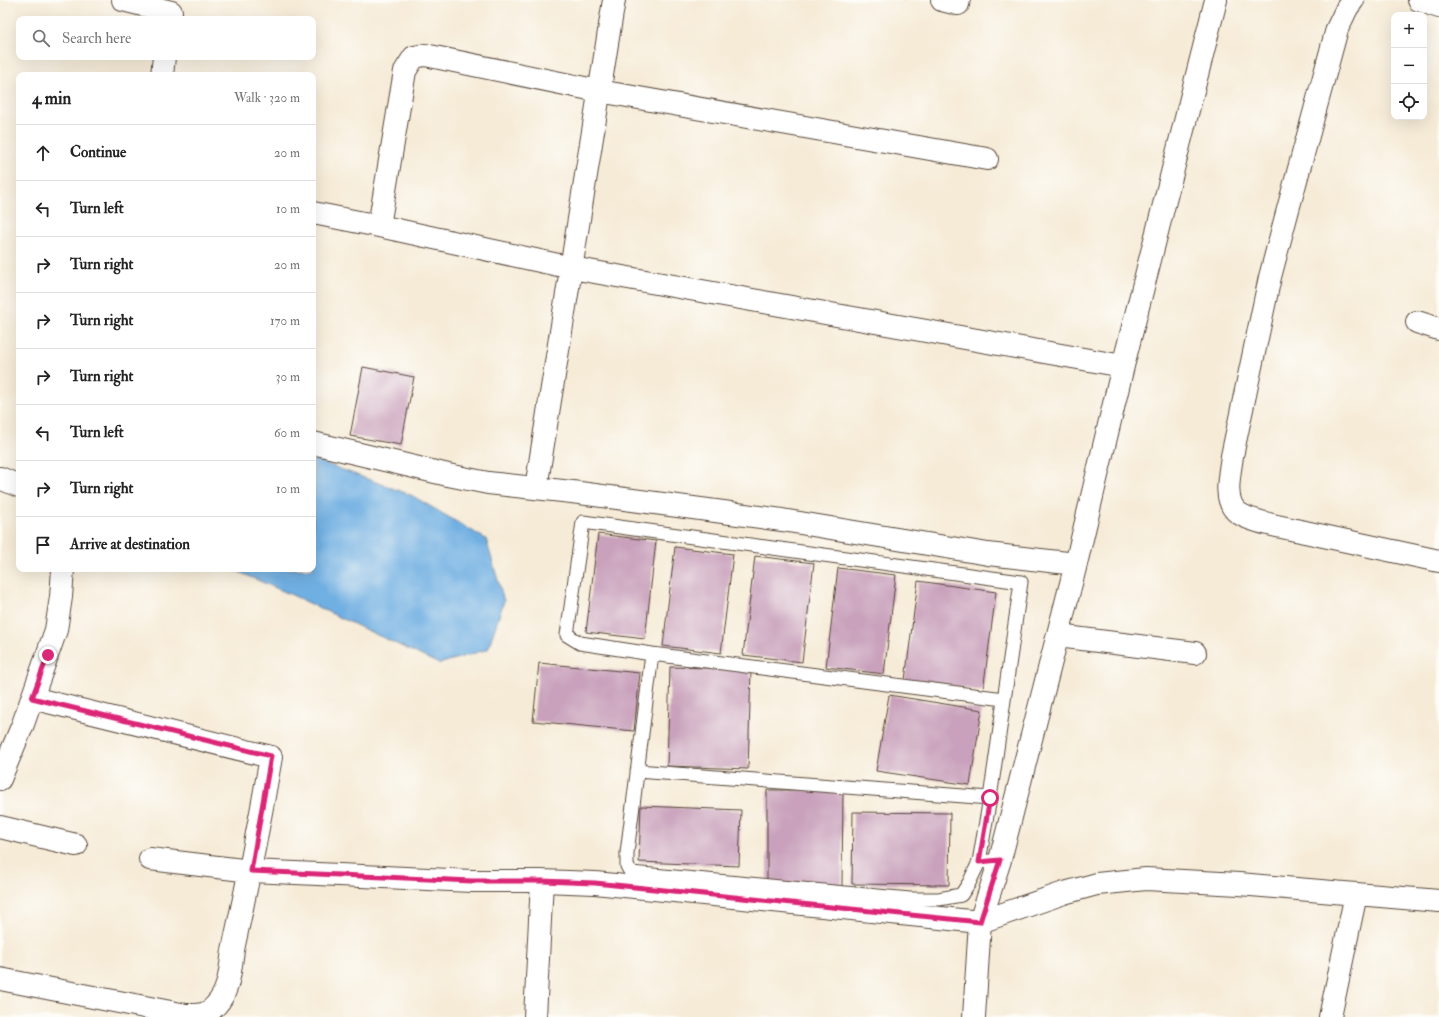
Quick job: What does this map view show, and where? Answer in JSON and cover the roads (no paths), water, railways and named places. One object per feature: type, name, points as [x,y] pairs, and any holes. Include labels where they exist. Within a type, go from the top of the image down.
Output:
[{"type":"street","points":[[124,0],[171,10]]},
{"type":"street","points":[[536,488],[614,0]]},
{"type":"street","points":[[942,0],[958,4],[959,0]]},
{"type":"street","points":[[974,1017],[980,922],[989,861],[1058,636],[1123,366],[1216,0]]},
{"type":"street","points":[[1353,0],[1347,8],[1337,30],[1286,213],[1270,277],[1232,456],[1228,484],[1230,502],[1236,512],[1244,517],[1277,526],[1439,561]]},
{"type":"street","points":[[1419,0],[1439,7]]},
{"type":"street","points":[[378,226],[405,71],[414,57],[425,55],[599,91],[987,159]]},
{"type":"street","points":[[162,72],[164,60]]},
{"type":"street","points":[[316,214],[572,268],[1123,366]]},
{"type":"street","points":[[1417,322],[1439,329]]},
{"type":"street","points":[[316,444],[488,483],[760,517],[988,554],[1076,564]]},
{"type":"street","points":[[0,478],[16,485]]},
{"type":"street","points":[[0,778],[23,724],[56,630],[63,572]]},
{"type":"street","points":[[1058,636],[1195,653]]},
{"type":"street","points":[[0,979],[186,1016],[202,1016],[216,1005],[227,987],[251,871],[271,756],[32,698]]},
{"type":"street","points":[[0,827],[76,846]]},
{"type":"street","points":[[150,858],[251,871],[472,881],[595,883],[657,888],[980,922],[1070,891],[1097,884],[1146,879],[1239,884],[1439,901]]},
{"type":"street","points":[[535,1017],[542,881]]},
{"type":"street","points":[[1330,1017],[1356,894]]},
{"type":"lane","points":[[652,654],[627,853],[627,866],[631,873],[910,899],[939,899],[960,895],[968,883],[989,861],[990,798],[1021,582],[582,522],[567,635],[580,643],[652,654],[1004,699]]},
{"type":"lane","points":[[637,770],[990,798]]},
{"type":"water","points":[[316,460],[411,495],[486,539],[504,601],[488,649],[439,664],[292,595],[239,572],[316,572]]}]
